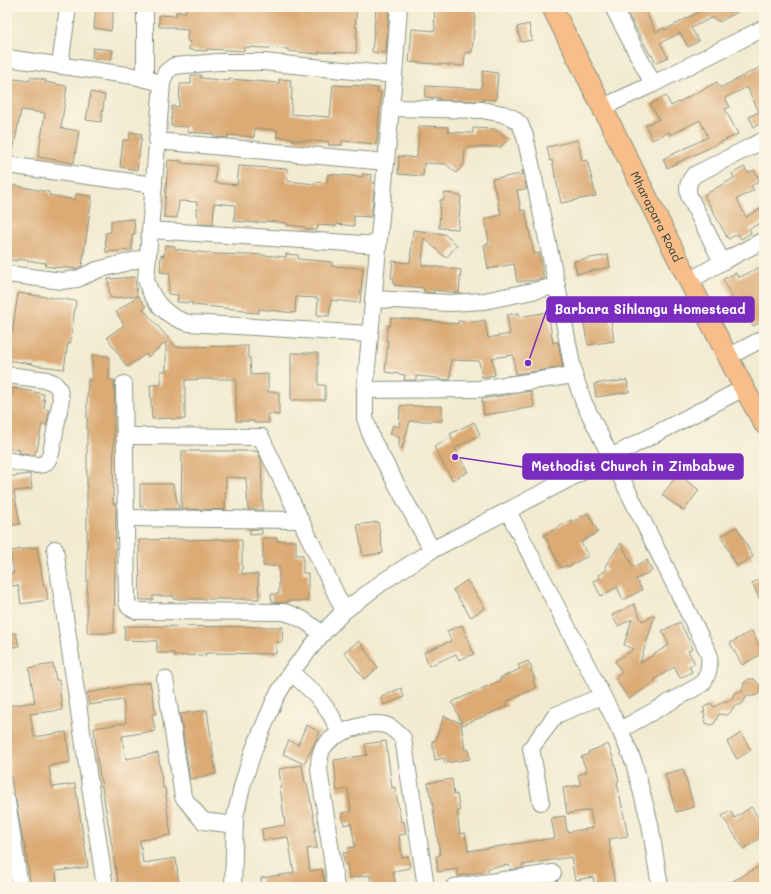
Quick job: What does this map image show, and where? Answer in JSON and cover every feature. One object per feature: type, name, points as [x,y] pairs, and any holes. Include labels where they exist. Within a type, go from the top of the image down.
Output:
[{"type":"main road","name":"Mharapara Road","points":[[552,7],[689,281],[764,424]]},
{"type":"street","points":[[60,66],[68,7]]},
{"type":"street","points":[[145,7],[145,79]]},
{"type":"street","points":[[399,7],[365,390],[365,418],[372,439],[432,550]]},
{"type":"street","points":[[613,7],[653,84]]},
{"type":"street","points":[[603,107],[653,84],[764,28]]},
{"type":"street","points":[[7,58],[145,79],[162,83]]},
{"type":"street","points":[[370,334],[190,323],[179,321],[166,313],[149,291],[146,280],[162,83],[166,72],[174,66],[218,62],[263,62],[394,75]]},
{"type":"street","points":[[391,108],[482,110],[513,118],[520,124],[525,136],[557,286],[574,375],[584,404],[612,457],[709,654],[710,665],[708,675],[702,684],[620,730]]},
{"type":"street","points":[[722,262],[688,196],[687,188],[689,180],[694,175],[764,140]]},
{"type":"street","points":[[157,141],[386,162]]},
{"type":"street","points":[[7,164],[154,184]]},
{"type":"street","points":[[150,230],[378,246]]},
{"type":"street","points":[[689,281],[764,240]]},
{"type":"street","points":[[7,274],[62,281],[77,279],[97,270],[148,258]]},
{"type":"street","points":[[373,300],[450,303],[484,301],[557,286]]},
{"type":"street","points":[[728,357],[764,338]]},
{"type":"street","points":[[7,374],[47,380],[54,383],[60,389],[61,399],[51,453],[48,460],[44,464],[37,465],[7,460]]},
{"type":"street","points":[[365,390],[479,389],[574,375]]},
{"type":"street","points":[[124,384],[127,602],[130,607],[137,610],[284,612],[303,619],[322,634]]},
{"type":"street","points":[[233,887],[235,816],[243,783],[254,749],[276,698],[291,672],[322,634],[344,611],[384,581],[432,550],[612,457],[681,419],[744,388]]},
{"type":"street","points":[[125,436],[261,437],[344,611]]},
{"type":"street","points":[[508,511],[620,730],[634,763],[650,824],[660,887]]},
{"type":"street","points":[[126,518],[300,520]]},
{"type":"street","points":[[54,549],[105,887]]},
{"type":"street","points":[[291,672],[317,696],[331,715],[340,733]]},
{"type":"street","points":[[165,679],[183,798],[203,821],[235,825]]},
{"type":"street","points":[[541,802],[531,748],[556,715],[602,696]]},
{"type":"street","points":[[336,887],[319,763],[320,757],[324,748],[340,733],[371,724],[386,726],[395,730],[403,738],[426,887]]},
{"type":"street","points":[[7,801],[20,887]]},
{"type":"street","points":[[454,887],[553,872]]},
{"type":"building","points":[[96,7],[114,7],[111,31],[94,28]]},
{"type":"building","points":[[186,7],[357,7],[355,27],[357,27],[356,53],[319,52],[318,54],[288,51],[288,49],[244,47],[244,51],[207,49],[207,51],[189,50],[190,41],[187,41],[188,30],[175,29],[175,27],[159,27],[159,15],[176,16],[176,12],[186,12]]},
{"type":"building","points":[[376,7],[389,7],[386,53],[372,52]]},
{"type":"building","points":[[434,7],[474,7],[475,17],[472,52],[465,53],[464,66],[409,62],[412,29],[435,31]]},
{"type":"building","points":[[624,7],[643,7],[656,32],[664,28],[665,30],[708,7],[747,7],[719,22],[713,17],[691,28],[699,41],[688,47],[680,33],[660,43],[668,57],[656,63]]},
{"type":"building","points":[[529,24],[532,40],[521,42],[517,27]]},
{"type":"building","points":[[93,48],[113,50],[111,60],[92,58]]},
{"type":"building","points":[[764,65],[764,122],[754,127],[749,117],[759,112],[747,87],[725,98],[730,107],[725,109],[738,134],[667,168],[663,159],[708,137],[700,120],[670,135],[669,132],[652,140],[646,125],[659,119],[650,104],[666,96],[671,106],[717,82],[720,88]]},
{"type":"building","points":[[483,71],[498,73],[496,100],[439,100],[439,98],[425,97],[426,86],[481,89]]},
{"type":"building","points":[[191,75],[201,75],[201,78],[229,81],[229,79],[279,83],[279,79],[291,80],[291,114],[330,117],[333,85],[378,88],[377,92],[381,92],[377,144],[342,141],[342,145],[328,145],[329,142],[293,140],[293,138],[277,137],[277,130],[255,128],[254,137],[228,135],[228,138],[214,137],[214,134],[188,132],[188,127],[171,126],[172,106],[179,107],[180,84],[191,84]]},
{"type":"building","points":[[30,77],[46,80],[45,82],[67,86],[61,128],[79,131],[74,163],[38,157],[45,113],[21,110],[12,156],[7,156],[8,81],[13,83],[14,79],[30,81]]},
{"type":"building","points":[[91,92],[105,95],[101,122],[86,120]]},
{"type":"building","points":[[419,126],[448,127],[448,132],[473,133],[473,128],[495,129],[508,139],[501,147],[465,147],[464,164],[456,173],[446,164],[424,163],[423,176],[398,174],[399,156],[417,158]]},
{"type":"building","points":[[130,132],[142,134],[137,170],[120,167],[123,140],[129,140]]},
{"type":"building","points":[[578,140],[582,161],[587,160],[596,196],[561,203],[552,160],[550,161],[547,147]]},
{"type":"building","points":[[168,160],[181,161],[181,163],[216,166],[215,183],[237,185],[239,166],[288,169],[287,181],[315,184],[315,182],[327,183],[328,174],[363,177],[363,174],[372,175],[371,182],[375,183],[371,217],[354,216],[354,226],[337,224],[336,226],[318,225],[317,230],[305,229],[305,227],[287,225],[287,223],[234,221],[235,205],[214,203],[213,225],[198,224],[198,215],[196,215],[197,202],[179,201],[177,218],[164,217]]},
{"type":"building","points":[[744,167],[748,173],[754,170],[760,181],[751,186],[754,190],[737,199],[746,217],[764,207],[764,221],[749,229],[751,233],[741,239],[738,234],[728,239],[704,195],[734,178],[732,174]]},
{"type":"building","points":[[521,171],[523,171],[527,189],[517,190],[521,211],[525,210],[534,254],[539,253],[544,279],[517,282],[514,264],[488,269],[484,245],[489,243],[485,219],[501,215],[492,179],[522,174]]},
{"type":"building","points":[[12,185],[49,192],[49,195],[75,200],[76,194],[92,196],[82,266],[76,269],[59,268],[45,266],[46,263],[7,259],[7,186],[12,187]]},
{"type":"building","points":[[444,193],[461,196],[458,229],[439,228],[440,200],[444,200]]},
{"type":"building","points":[[134,219],[135,234],[132,234],[132,250],[106,252],[105,233],[111,232],[111,221]]},
{"type":"building","points":[[413,230],[444,234],[457,245],[446,258],[424,238],[422,265],[461,270],[459,293],[434,290],[434,293],[424,292],[424,288],[394,285],[394,278],[391,278],[393,261],[410,263]]},
{"type":"building","points":[[165,245],[175,246],[174,249],[215,254],[250,254],[286,257],[286,254],[298,255],[298,259],[332,262],[332,266],[363,268],[360,303],[331,300],[329,316],[317,315],[318,298],[296,297],[295,313],[259,309],[259,313],[245,312],[245,310],[192,305],[193,303],[177,302],[178,295],[168,294],[170,273],[160,272],[161,255],[164,256]]},
{"type":"building","points":[[608,255],[610,267],[577,274],[574,261]]},
{"type":"building","points":[[764,265],[764,321],[753,326],[740,301],[735,303],[723,279],[736,273],[738,278]]},
{"type":"building","points":[[135,277],[137,296],[110,298],[108,279]]},
{"type":"building","points":[[18,293],[76,301],[70,344],[68,343],[64,369],[7,360],[7,332],[12,333]]},
{"type":"building","points":[[138,296],[146,307],[143,309],[176,347],[248,346],[251,375],[268,374],[268,392],[279,392],[279,415],[268,414],[269,423],[236,421],[236,379],[202,379],[185,380],[185,419],[152,419],[150,385],[161,385],[161,371],[166,371],[166,342],[148,357],[146,354],[127,367],[107,337],[124,325],[116,312]]},
{"type":"building","points":[[608,300],[614,341],[588,345],[582,314],[590,313],[588,303]]},
{"type":"building","points":[[548,312],[553,343],[558,342],[563,367],[516,374],[513,355],[492,358],[495,375],[482,377],[479,361],[451,360],[450,380],[416,376],[416,380],[404,380],[405,375],[385,372],[388,341],[386,341],[388,325],[390,326],[391,318],[458,324],[458,321],[474,322],[485,320],[488,338],[510,334],[507,315],[519,313],[519,317]]},
{"type":"building","points":[[291,353],[318,353],[318,385],[325,385],[325,400],[291,400]]},
{"type":"building","points":[[92,355],[109,356],[109,380],[114,380],[115,410],[113,504],[116,504],[114,633],[87,633],[87,398],[88,380],[92,380]]},
{"type":"building","points":[[627,380],[629,392],[596,397],[594,384]]},
{"type":"building","points":[[13,388],[44,394],[44,409],[49,410],[47,425],[42,424],[35,455],[19,453],[20,450],[7,448],[7,422]]},
{"type":"building","points":[[531,391],[534,407],[484,415],[482,399]]},
{"type":"building","points":[[400,406],[442,406],[442,421],[410,421],[402,449],[399,448],[399,437],[390,434],[393,425],[399,427]]},
{"type":"building","points":[[474,422],[480,435],[455,448],[468,472],[452,480],[434,447],[452,437],[450,434]]},
{"type":"building","points":[[182,451],[257,451],[261,459],[263,510],[248,510],[246,478],[226,477],[225,510],[181,509]]},
{"type":"building","points":[[30,474],[32,489],[14,491],[20,524],[7,526],[7,477]]},
{"type":"building","points":[[678,474],[699,490],[684,511],[662,495]]},
{"type":"building","points":[[140,484],[173,484],[179,509],[145,509],[144,507],[140,507]]},
{"type":"building","points":[[588,513],[598,532],[581,542],[588,556],[568,567],[567,565],[561,568],[544,535],[571,520],[572,522]]},
{"type":"building","points":[[378,522],[383,553],[363,556],[357,525]]},
{"type":"building","points":[[737,527],[753,557],[737,566],[721,536]]},
{"type":"building","points":[[250,529],[262,529],[262,534],[250,535]]},
{"type":"building","points":[[263,538],[277,538],[277,541],[296,541],[296,555],[303,555],[303,573],[308,573],[308,601],[287,601],[287,603],[272,602],[271,594],[279,594],[279,566],[263,566]]},
{"type":"building","points":[[139,540],[242,540],[242,574],[258,574],[259,599],[174,599],[174,596],[153,596],[153,600],[140,600]]},
{"type":"building","points":[[621,543],[633,567],[647,560],[652,571],[636,579],[642,590],[623,600],[617,587],[601,596],[593,581],[600,578],[598,575],[607,570],[605,566]]},
{"type":"building","points":[[37,547],[44,587],[46,587],[48,600],[21,604],[18,585],[7,587],[7,574],[14,573],[10,551]]},
{"type":"building","points":[[764,577],[764,608],[752,583]]},
{"type":"building","points":[[467,580],[485,608],[471,617],[453,590]]},
{"type":"building","points":[[634,604],[642,621],[655,615],[640,663],[669,645],[662,631],[680,622],[693,649],[688,651],[695,663],[689,666],[692,672],[680,678],[674,667],[654,680],[655,682],[629,699],[615,678],[622,673],[615,661],[634,649],[624,645],[632,619],[618,626],[612,615]]},
{"type":"building","points":[[462,625],[474,654],[459,660],[456,654],[429,666],[424,652],[451,641],[447,631]]},
{"type":"building","points":[[125,626],[283,627],[282,642],[276,642],[276,654],[206,653],[206,655],[174,656],[174,653],[157,653],[157,641],[124,640]]},
{"type":"building","points":[[752,631],[763,653],[742,665],[730,643]]},
{"type":"building","points":[[16,633],[19,646],[7,648],[7,634]]},
{"type":"building","points":[[359,641],[378,668],[364,679],[344,652]]},
{"type":"building","points":[[528,661],[535,679],[533,680],[536,688],[506,702],[508,706],[463,725],[452,702],[501,680],[500,678],[520,669],[518,665]]},
{"type":"building","points":[[53,664],[56,680],[59,680],[62,710],[30,714],[34,737],[66,732],[70,762],[49,766],[52,787],[75,784],[88,867],[56,871],[57,887],[31,887],[11,776],[7,744],[7,706],[35,702],[29,668]]},
{"type":"building","points":[[749,679],[754,679],[760,685],[760,692],[757,695],[747,696],[743,703],[740,705],[735,705],[727,715],[719,714],[714,724],[711,725],[706,723],[704,717],[705,713],[702,713],[705,711],[703,708],[711,703],[714,707],[725,701],[730,701],[734,694],[737,692],[742,692],[744,683]]},
{"type":"building","points":[[150,682],[156,714],[152,714],[155,731],[122,736],[126,759],[158,753],[163,788],[165,788],[171,835],[140,840],[143,863],[176,858],[179,887],[119,887],[97,758],[94,728],[126,723],[123,700],[89,705],[87,693]]},
{"type":"building","points":[[401,688],[404,697],[384,705],[381,697]]},
{"type":"building","points":[[207,710],[216,774],[190,779],[180,714]]},
{"type":"building","points":[[444,716],[461,723],[465,750],[468,749],[470,759],[445,763],[444,758],[435,760],[432,741],[435,741]]},
{"type":"building","points":[[306,725],[320,732],[304,764],[283,754],[289,740],[298,745]]},
{"type":"building","points":[[741,733],[751,750],[737,759],[727,742]]},
{"type":"building","points":[[386,741],[392,788],[395,787],[401,822],[404,821],[406,834],[399,835],[402,857],[408,856],[410,868],[393,871],[396,887],[372,887],[370,875],[349,878],[347,863],[344,863],[343,853],[349,852],[348,848],[355,847],[351,823],[344,825],[342,813],[351,811],[348,789],[337,791],[334,760],[367,755],[365,744]]},
{"type":"building","points":[[608,744],[619,781],[617,782],[628,836],[609,839],[615,887],[595,887],[593,877],[575,880],[571,857],[522,865],[523,868],[510,870],[509,865],[488,868],[488,871],[458,876],[457,869],[438,872],[436,856],[440,855],[428,783],[452,779],[454,795],[457,794],[460,811],[457,812],[460,834],[465,833],[468,851],[555,838],[551,818],[565,816],[567,832],[593,828],[590,810],[567,814],[563,788],[581,785],[578,775],[587,772],[581,757],[589,754],[588,752]]},
{"type":"building","points":[[302,765],[316,830],[314,831],[317,848],[307,849],[310,871],[322,869],[325,887],[262,887],[261,878],[294,873],[288,837],[263,840],[262,829],[285,825],[279,769]]},
{"type":"building","points":[[683,769],[694,807],[676,812],[665,774]]},
{"type":"building","points":[[751,807],[764,825],[764,835],[744,849],[722,816],[730,811],[735,818]]},
{"type":"building","points":[[764,864],[764,887],[722,887]]},
{"type":"place","name":"Barbara Sihlangu Homestead","points":[[528,363]]},
{"type":"place","name":"Methodist Church in Zimbabwe","points":[[455,457]]}]
